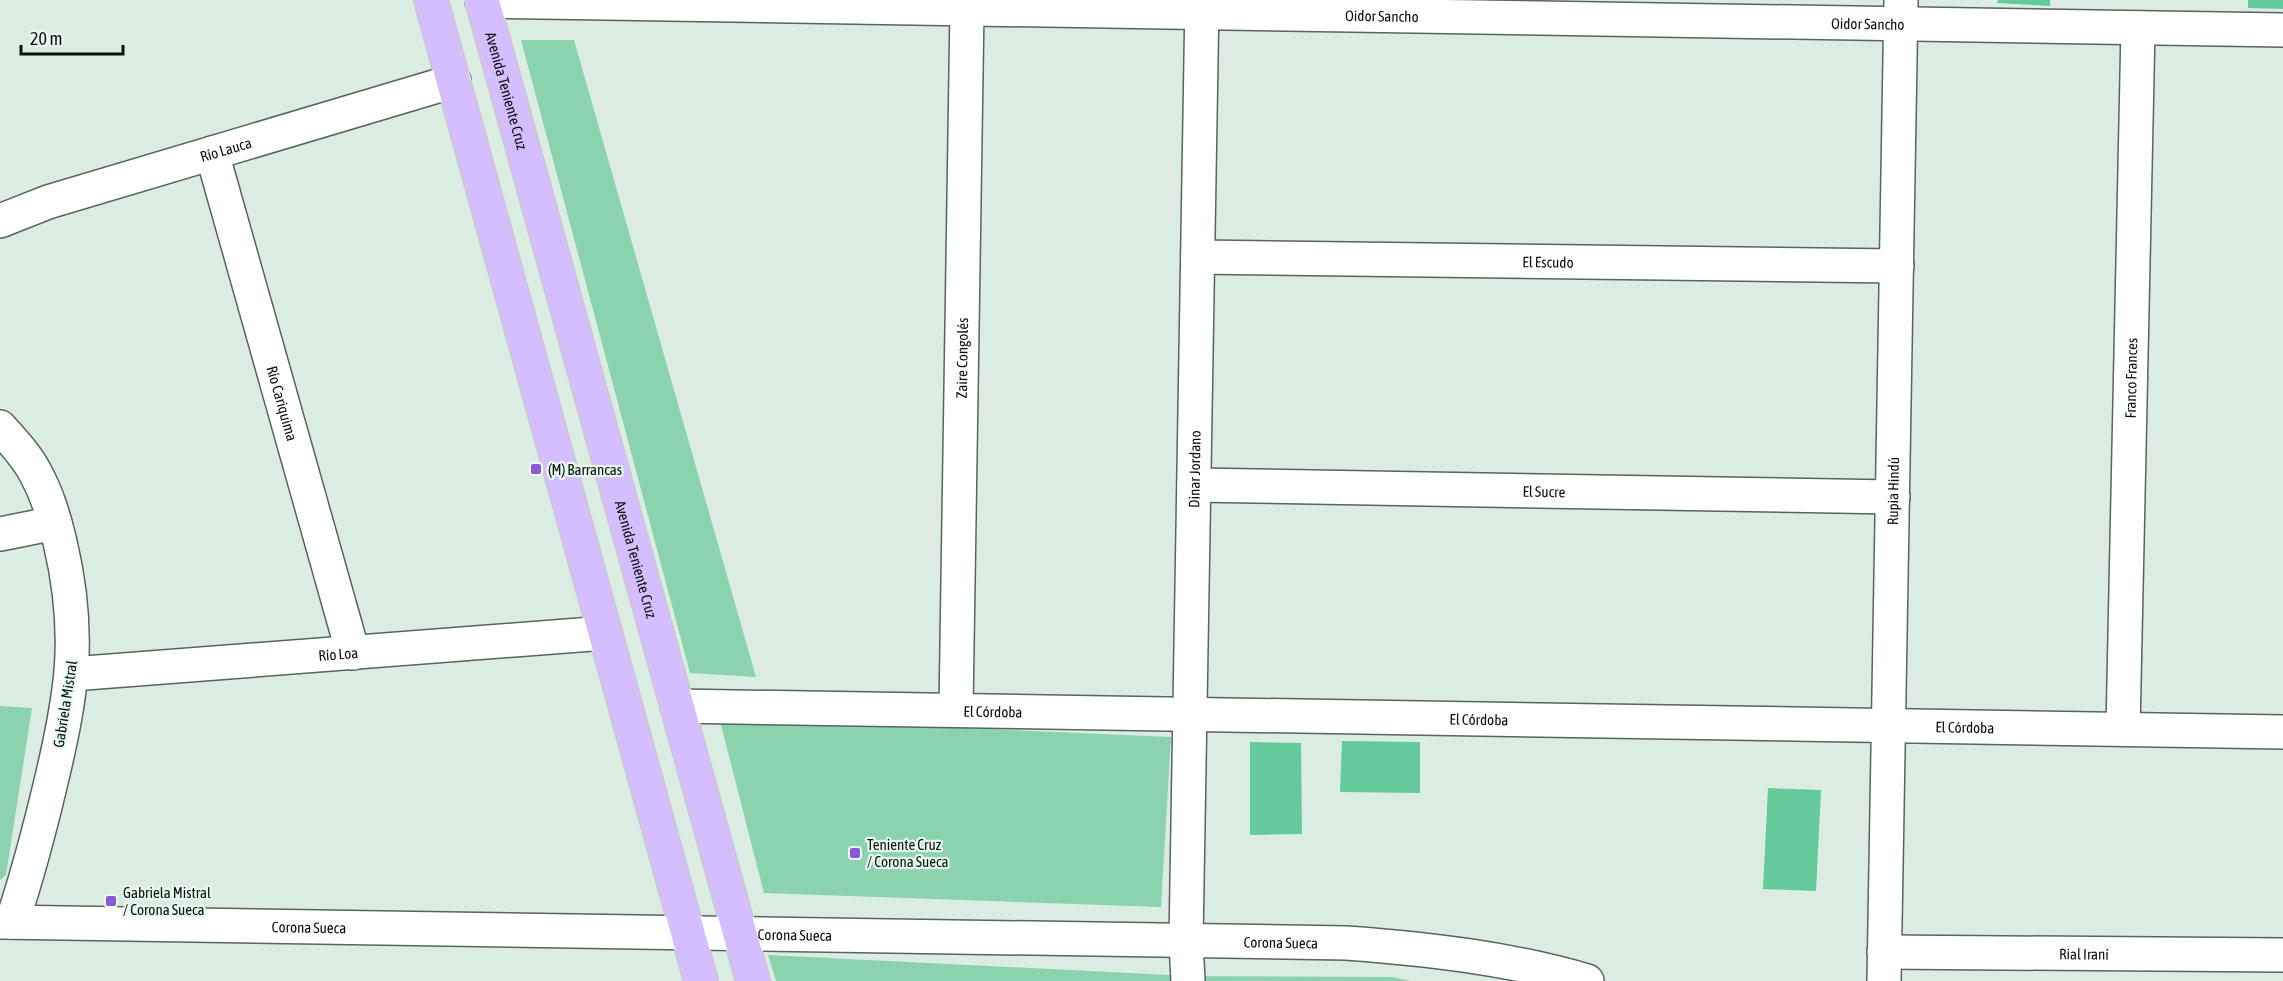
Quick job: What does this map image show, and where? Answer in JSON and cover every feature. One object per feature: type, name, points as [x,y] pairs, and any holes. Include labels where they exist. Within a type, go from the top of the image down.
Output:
[{"type":"main road","points":[[432,0],[701,981]]},
{"type":"main road","name":"Avenida Teniente Cruz","points":[[482,0],[753,981]]},
{"type":"street","name":"Oidor Sancho","points":[[482,0],[967,9],[1202,6],[1901,12],[2138,28],[2283,30]]},
{"type":"street","name":"Dinar Jordano","points":[[1188,981],[1186,941],[1202,6]]},
{"type":"street","name":"Zaire Congolés","points":[[956,709],[967,9]]},
{"type":"street","name":"Rupia Hindú","points":[[1884,967],[1901,12]]},
{"type":"street","name":"Franco Frances","points":[[2123,729],[2138,28]]},
{"type":"street","name":"Río Lauca","points":[[0,221],[48,202],[454,81]]},
{"type":"street","name":"Río Cariquima","points":[[212,153],[353,653]]},
{"type":"street","name":"El Escudo","points":[[1198,257],[1897,266]]},
{"type":"street","name":"Gabriela Mistral","points":[[0,427],[24,454],[51,505],[72,604],[72,674],[63,727],[33,857],[6,922]]},
{"type":"street","name":"El Sucre","points":[[1194,485],[1893,497]]},
{"type":"street","points":[[0,534],[56,523]]},
{"type":"street","name":"Río Loa","points":[[72,674],[605,633]]},
{"type":"street","name":"El Córdoba","points":[[676,706],[2283,732]]},
{"type":"street","name":"Corona Sueca","points":[[6,922],[1346,943],[1414,948],[1482,958],[1587,981]]},
{"type":"street","name":"Rial Iraní","points":[[1884,967],[2283,955]]},
{"type":"green space","points":[[521,40],[574,40],[756,677],[690,673]]},
{"type":"green space","points":[[0,706],[32,708],[6,875],[0,880]]},
{"type":"green space","points":[[719,717],[1171,737],[1161,907],[764,893]]},
{"type":"green space","points":[[768,955],[1189,976],[1391,977],[1411,981],[776,981]]},
{"type":"building","points":[[1998,0],[2050,0],[2050,6],[1997,3]]},
{"type":"building","points":[[2248,0],[2283,0],[2283,9],[2248,8]]},
{"type":"building","points":[[1342,741],[1420,742],[1420,793],[1340,792]]},
{"type":"building","points":[[1250,742],[1301,743],[1302,834],[1250,835]]},
{"type":"building","points":[[1768,788],[1821,790],[1816,891],[1763,889]]},
{"type":"place","name":"(M) Barrancas","points":[[536,469]]},
{"type":"place","name":"Teniente Cruz / Corona Sueca","points":[[855,853]]},
{"type":"place","name":"Gabriela Mistral / Corona Sueca","points":[[111,901]]}]
